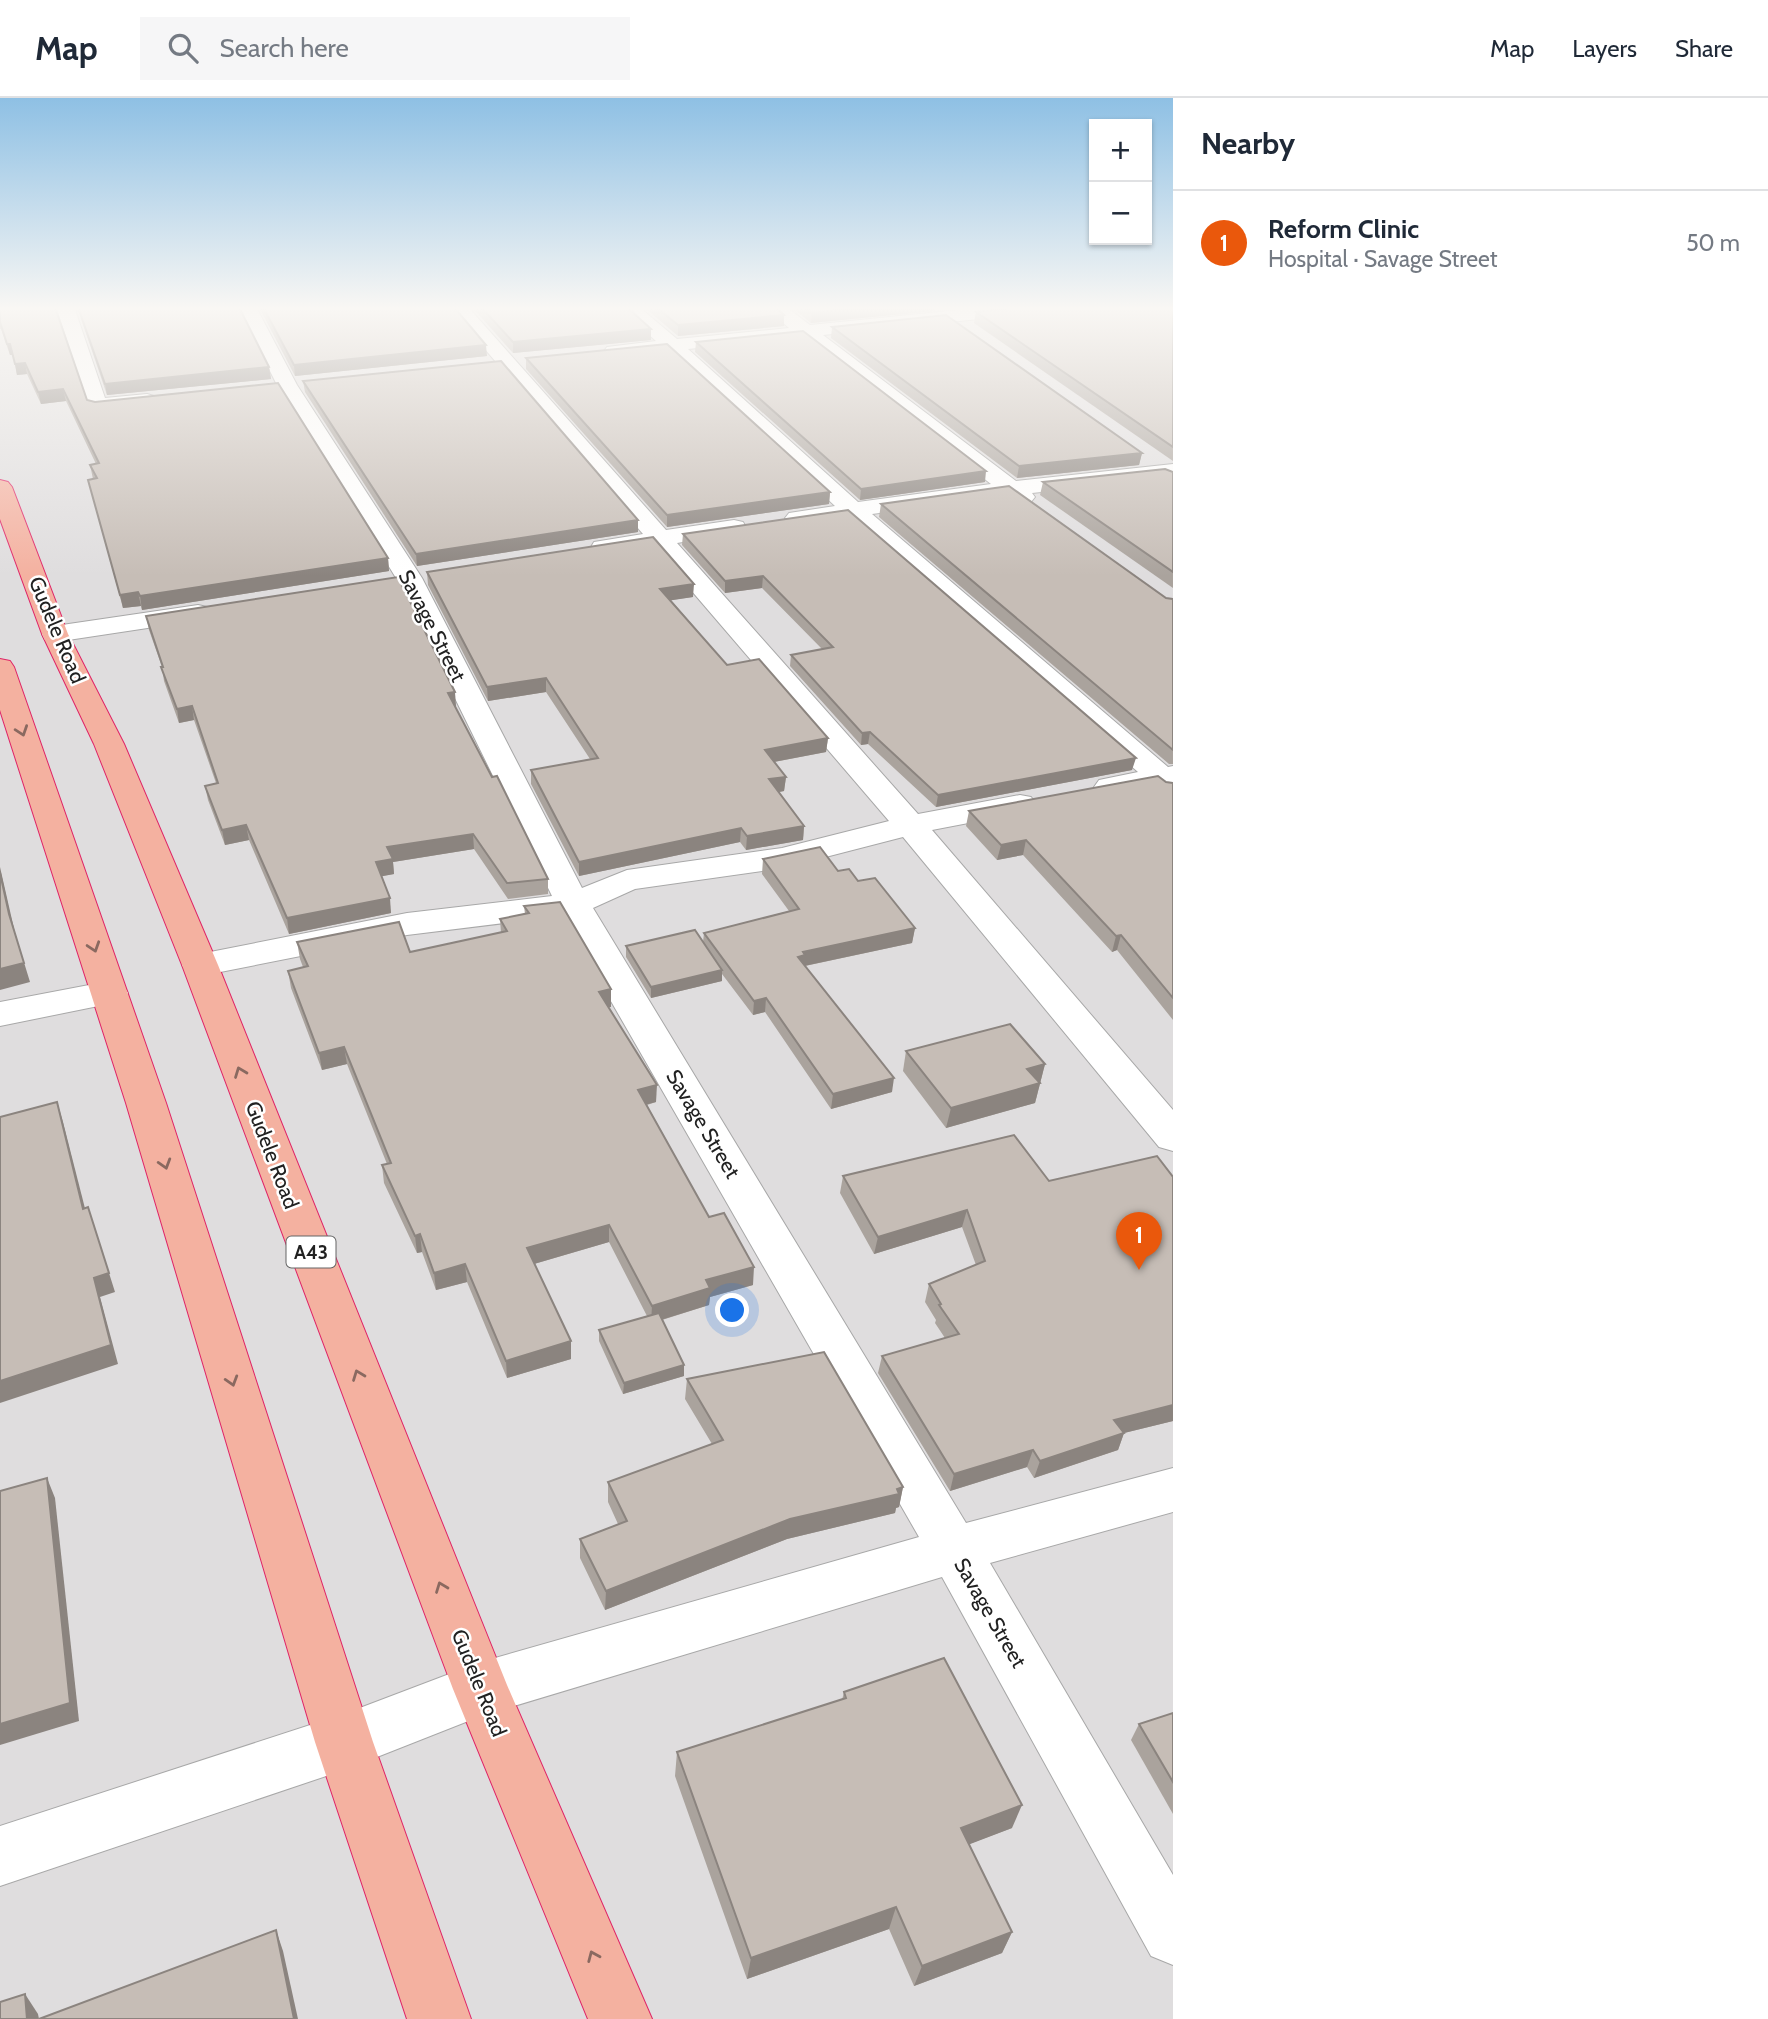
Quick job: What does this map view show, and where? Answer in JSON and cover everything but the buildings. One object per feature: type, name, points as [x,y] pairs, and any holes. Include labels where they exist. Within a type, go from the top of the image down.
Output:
[{"type":"highway","name":"Gudele Road","points":[[0,487],[55,634],[109,744],[200,965],[481,1689],[620,2019]]},
{"type":"highway","points":[[0,667],[110,993],[344,1742],[439,2019]]},
{"type":"street","points":[[94,397],[97,405],[170,397]]},
{"type":"street","name":"Savage Street","points":[[294,397],[409,578],[573,904],[954,1550],[1173,1934]]},
{"type":"street","points":[[537,397],[910,825],[1173,1137]]},
{"type":"street","points":[[729,397],[853,510],[1169,780]]},
{"type":"street","points":[[890,397],[1043,511]]},
{"type":"street","points":[[1144,456],[1171,473]]},
{"type":"street","points":[[582,551],[1011,488],[1171,473]]},
{"type":"street","points":[[55,634],[222,609]]},
{"type":"street","points":[[200,965],[407,924],[573,904],[627,880],[783,858],[910,825],[1069,795],[1169,780]]},
{"type":"street","points":[[0,1014],[110,993]]},
{"type":"street","points":[[0,1856],[344,1742],[481,1689],[954,1550],[1173,1490]]},
{"type":"shaded area","points":[[0,397],[1173,397],[1173,2019],[0,2019]]},
{"type":"place","name":"Reform Clinic","points":[[1139,1270]]}]
